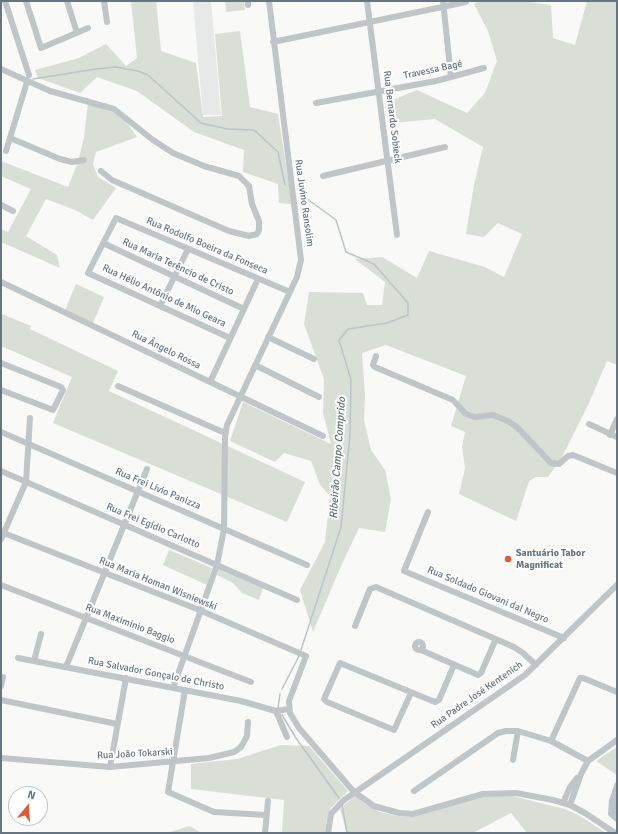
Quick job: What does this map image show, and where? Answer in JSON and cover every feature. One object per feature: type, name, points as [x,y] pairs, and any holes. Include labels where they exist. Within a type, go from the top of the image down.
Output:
[{"type":"street","points":[[5,1],[29,75]]},
{"type":"street","points":[[26,1],[41,48],[88,28]]},
{"type":"street","points":[[67,1],[77,33]]},
{"type":"street","points":[[104,1],[107,22]]},
{"type":"street","name":"Rua Juvino Ransolim","points":[[173,688],[217,565],[224,529],[225,433],[227,425],[299,272],[301,254],[269,1]]},
{"type":"street","name":"Rua Bernardo Sobieck","points":[[368,1],[397,235]]},
{"type":"street","points":[[274,42],[370,22],[443,4],[466,2]]},
{"type":"street","points":[[443,4],[451,77]]},
{"type":"street","name":"Travessa Bagé","points":[[316,103],[451,77],[484,68]]},
{"type":"street","points":[[1,69],[27,82],[61,95],[114,109],[153,140],[173,153],[204,166],[239,176],[249,186],[252,204],[259,221],[259,230],[257,234],[249,236],[229,231],[112,180],[101,170]]},
{"type":"street","points":[[6,151],[27,82]]},
{"type":"street","points":[[10,138],[60,159],[72,162],[84,160]]},
{"type":"street","points":[[323,176],[445,147]]},
{"type":"street","points":[[1,205],[13,211]]},
{"type":"street","name":"Rua Rodolfo Boeira da Fonseca","points":[[103,244],[116,218],[290,292]]},
{"type":"street","name":"Rua Hélio Antônio de Mio Geara","points":[[103,244],[88,273],[230,338]]},
{"type":"street","name":"Rua Maria Terêncio de Cristo","points":[[103,244],[244,309]]},
{"type":"street","points":[[160,306],[188,249]]},
{"type":"street","points":[[210,382],[258,279]]},
{"type":"street","name":"Rua Ângelo Rossa","points":[[1,282],[323,436]]},
{"type":"street","points":[[268,337],[314,359]]},
{"type":"street","points":[[376,356],[373,365],[375,367],[452,400],[466,414],[476,417],[493,415],[508,421],[518,428],[551,463],[560,464],[568,456],[573,456],[617,473]]},
{"type":"street","points":[[1,363],[61,387],[63,390],[53,410],[1,390]]},
{"type":"street","points":[[255,365],[319,397]]},
{"type":"street","points":[[118,386],[225,433]]},
{"type":"street","points":[[2,535],[26,482],[30,418]]},
{"type":"street","points":[[610,435],[615,428],[617,419]]},
{"type":"street","points":[[589,424],[617,438]]},
{"type":"street","name":"Rua Frei Lívio Panizza","points":[[1,432],[307,565]]},
{"type":"street","points":[[66,667],[147,470]]},
{"type":"street","name":"Rua Frei Egídio Carlotto","points":[[1,471],[297,600]]},
{"type":"street","name":"Rua Soldado Giovani dal Negro","points":[[428,512],[404,570],[564,638]]},
{"type":"street","name":"Rua Maria Homan Wisniewski","points":[[2,535],[105,572],[306,656],[289,701],[289,709]]},
{"type":"street","name":"Rua Maximínio Baggio","points":[[1,585],[252,682]]},
{"type":"street","name":"Rua Padre José Kentenich","points":[[328,833],[330,818],[333,811],[354,792],[525,675],[617,585]]},
{"type":"street","points":[[355,626],[370,589],[374,586],[519,650],[536,665]]},
{"type":"street","points":[[34,661],[41,634]]},
{"type":"street","points":[[421,650],[476,674],[480,674],[496,639]]},
{"type":"street","name":"Rua Salvador Gonçalo de Christo","points":[[18,658],[247,702],[276,711],[289,709]]},
{"type":"street","points":[[411,693],[394,730],[327,702],[324,699],[340,664],[411,693],[433,702],[437,702],[454,665]]},
{"type":"street","points":[[1,686],[2,677]]},
{"type":"street","points":[[110,767],[126,678]]},
{"type":"street","points":[[552,741],[580,678],[617,692]]},
{"type":"street","points":[[185,690],[168,792],[214,812],[266,815]]},
{"type":"street","points":[[1,700],[117,724]]},
{"type":"street","points":[[289,709],[299,728],[354,792],[374,806],[391,812],[406,814],[431,810],[468,797],[492,793],[516,793],[570,805],[615,833]]},
{"type":"street","points":[[276,711],[287,737]]},
{"type":"street","name":"Rua João Tokarski","points":[[1,758],[110,767],[213,757],[237,750],[246,740],[248,722]]},
{"type":"street","points":[[513,760],[518,731]]},
{"type":"street","points":[[414,791],[498,733],[518,731],[552,741],[588,761]]},
{"type":"street","points":[[570,805],[581,774],[588,761],[617,740]]},
{"type":"street","points":[[564,803],[570,787],[581,774]]},
{"type":"street","points":[[265,833],[268,801]]},
{"type":"shaded area","points":[[131,1],[156,1],[161,51],[196,63],[203,117],[222,116],[215,34],[240,31],[250,107],[278,114],[292,204],[279,203],[278,184],[243,172],[244,150],[194,132],[137,91],[97,77],[80,93],[38,78],[35,70],[79,58],[106,44],[126,66],[137,58]]},
{"type":"shaded area","points":[[193,1],[211,1],[221,115],[203,115]]},
{"type":"shaded area","points":[[225,1],[244,1],[245,10],[226,12]]},
{"type":"shaded area","points":[[479,1],[522,1],[551,5],[553,38],[575,45],[587,1],[617,1],[617,365],[607,361],[589,403],[562,457],[548,477],[536,477],[529,481],[516,521],[459,494],[465,468],[462,447],[465,432],[451,426],[466,376],[386,345],[362,353],[365,395],[364,420],[371,450],[385,470],[391,499],[385,532],[359,528],[313,632],[300,590],[325,542],[330,496],[320,485],[311,461],[284,453],[275,462],[230,441],[243,402],[331,444],[323,413],[324,379],[304,324],[309,292],[363,293],[367,305],[382,305],[385,282],[355,259],[382,257],[417,278],[429,251],[485,267],[504,277],[522,234],[498,223],[484,237],[466,234],[474,185],[483,147],[435,119],[392,123],[388,102],[417,90],[467,113],[485,93],[497,61],[488,31],[474,4]]},
{"type":"shaded area","points":[[88,103],[121,115],[137,137],[96,152],[93,164],[98,177],[116,188],[93,220],[75,210],[46,199],[26,236],[57,255],[60,268],[1,242],[1,229],[8,232],[31,189],[1,176],[1,161],[68,187],[78,162],[84,137]]},
{"type":"shaded area","points":[[76,284],[104,297],[93,323],[65,310]]},
{"type":"shaded area","points":[[2,314],[31,326],[30,329],[118,371],[109,391],[305,482],[287,522],[53,423],[72,377],[1,346]]},
{"type":"shaded area","points":[[169,550],[212,568],[207,585],[163,565]]},
{"type":"shaded area","points":[[219,569],[263,588],[259,600],[242,593],[233,583],[217,575]]},
{"type":"shaded area","points":[[281,745],[309,746],[348,791],[331,808],[327,817],[325,833],[282,833],[284,800],[191,789],[191,764],[237,759]]},
{"type":"shaded area","points":[[617,747],[617,775],[596,761]]},
{"type":"shaded area","points":[[617,782],[617,823],[608,815],[609,800],[615,783]]},
{"type":"shaded area","points":[[355,796],[365,804],[380,812],[397,816],[413,817],[469,800],[489,796],[512,796],[565,809],[580,816],[606,833],[527,833],[511,813],[473,833],[347,833],[340,809]]},
{"type":"shaded area","points":[[190,826],[201,833],[167,833]]},
{"type":"waterway","name":"Ribeirão Campo Comprido","points":[[33,79],[115,67],[138,71],[148,75],[201,123],[227,129],[254,130],[278,152],[285,185]]},
{"type":"waterway","name":"Ribeirão Campo Comprido","points":[[301,650],[341,527],[350,435],[351,380],[339,340],[348,329],[387,323],[408,315],[408,303],[374,264],[346,252],[336,220],[302,195]]},
{"type":"waterway","name":"Ribeirão Campo Comprido","points":[[282,689],[299,656]]},
{"type":"waterway","name":"Ribeirão Campo Comprido","points":[[278,708],[280,694]]},
{"type":"waterway","name":"Ribeirão Campo Comprido","points":[[282,715],[296,738],[339,798]]},
{"type":"waterway","name":"Ribeirão Campo Comprido","points":[[342,805],[347,833]]},
{"type":"place","name":"Santuário Tabor Magnificat","points":[[508,559]]}]
